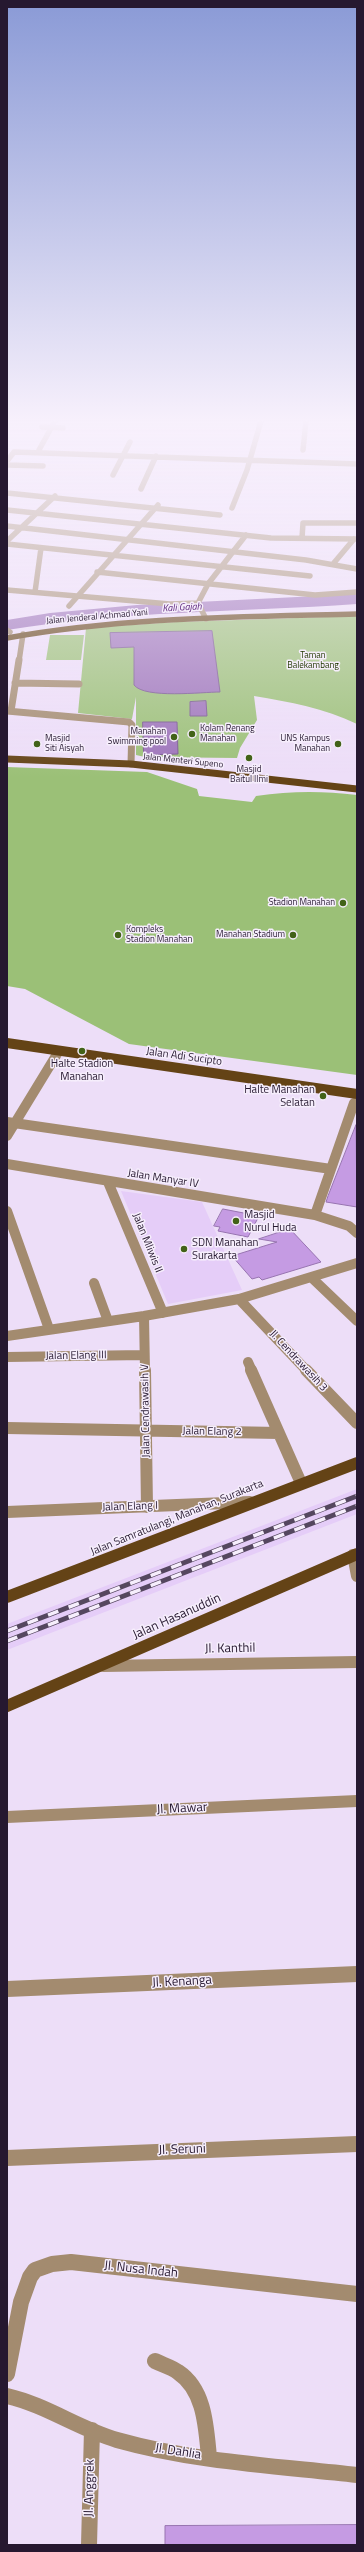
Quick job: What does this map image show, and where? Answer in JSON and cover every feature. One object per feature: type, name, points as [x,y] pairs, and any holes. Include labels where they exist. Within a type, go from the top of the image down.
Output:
[{"type":"main road","name":"Jalan Jenderal Achmad Yani","points":[[8,633],[127,618],[357,610]]},
{"type":"main road","name":"Jalan Jenderal Achmad Yani","points":[[8,633],[23,634],[204,615],[357,614]]},
{"type":"main road","name":"Jalan Menteri Supeno","points":[[7,759],[131,764],[357,789]]},
{"type":"main road","name":"Jalan Adi Sucipto","points":[[7,1043],[356,1098]]},
{"type":"main road","name":"Jalan Adi Sucipto","points":[[7,1047],[356,1098]]},
{"type":"main road","name":"Jalan Samratulangi, Manahan, Surakarta","points":[[7,1597],[301,1483],[357,1463]]},
{"type":"main road","name":"Jalan Hasanuddin","points":[[7,1706],[103,1666],[355,1554]]},
{"type":"street","points":[[69,606],[126,540]]},
{"type":"street","points":[[127,540],[322,562],[357,569]]},
{"type":"street","points":[[204,615],[199,604],[208,584],[242,540]]},
{"type":"street","points":[[333,564],[355,540]]},
{"type":"street","points":[[7,542],[41,548],[310,576]]},
{"type":"street","points":[[35,592],[41,548]]},
{"type":"street","points":[[97,572],[315,595],[357,592]]},
{"type":"street","points":[[7,590],[170,604],[199,604]]},
{"type":"street","points":[[23,634],[9,711],[129,722],[132,725],[131,764]]},
{"type":"street","points":[[15,683],[79,684]]},
{"type":"street","points":[[7,1136],[11,1123],[57,1054]]},
{"type":"street","points":[[315,1215],[356,1098]]},
{"type":"street","points":[[11,1123],[331,1169]]},
{"type":"street","name":"Jalan Manyar IV","points":[[7,1164],[108,1182],[315,1215],[353,1225]]},
{"type":"street","name":"Jalan Mliwis II","points":[[108,1182],[162,1313]]},
{"type":"street","points":[[7,1211],[49,1329]]},
{"type":"street","points":[[353,1225],[357,1233]]},
{"type":"street","points":[[7,1336],[144,1316],[239,1299],[312,1278],[357,1263]]},
{"type":"street","points":[[312,1278],[357,1321]]},
{"type":"street","points":[[94,1283],[108,1321]]},
{"type":"street","name":"Jl. Cendrawasih 3","points":[[239,1299],[357,1424]]},
{"type":"street","name":"Jalan Cendrawasih V","points":[[144,1316],[147,1507]]},
{"type":"street","name":"Jalan Elang III","points":[[7,1357],[144,1355]]},
{"type":"street","points":[[248,1362],[301,1483]]},
{"type":"street","name":"Jalan Elang 2","points":[[7,1428],[279,1433]]},
{"type":"street","name":"Jalan Elang I","points":[[7,1512],[254,1502]]},
{"type":"street","points":[[355,1554],[357,1576]]},
{"type":"street","name":"Jl. Kanthil","points":[[103,1666],[357,1662]]},
{"type":"street","name":"Jl. Mawar","points":[[7,1817],[357,1801]]},
{"type":"street","name":"Jl. Kenanga","points":[[7,1989],[357,1974]]},
{"type":"street","name":"Jl. Seruni","points":[[7,2158],[357,2144]]},
{"type":"street","name":"Jl. Nusa Indah","points":[[7,2374],[23,2290],[34,2270],[45,2266],[71,2262],[357,2294]]},
{"type":"street","points":[[155,2361],[180,2374],[197,2394],[206,2423],[209,2457]]},
{"type":"street","name":"Jl. Dahlia","points":[[7,2396],[36,2405],[114,2440],[140,2446],[209,2457],[357,2475]]},
{"type":"street","name":"Jl. Anggrek","points":[[89,2545],[92,2430]]},
{"type":"shaded area","points":[[212,631],[220,692],[174,694],[150,692],[140,689],[134,685],[134,647],[111,648],[110,633]]},
{"type":"shaded area","points":[[206,701],[207,716],[190,716],[190,702]]},
{"type":"shaded area","points":[[143,722],[177,722],[178,754],[144,755]]},
{"type":"shaded area","name":"SDN Manahan Surakarta","points":[[121,1191],[202,1202],[242,1290],[168,1304]]},
{"type":"shaded area","points":[[357,1489],[357,1514],[7,1650],[7,1624]]},
{"type":"green space","name":"Taman Balekambang","points":[[357,616],[357,724],[345,718],[294,703],[254,696],[257,720],[240,748],[237,758],[145,757],[136,755],[136,697],[132,719],[78,713],[86,628],[176,622]]},
{"type":"green space","points":[[50,635],[84,635],[81,660],[46,660]]},
{"type":"green space","name":"Kompleks Stadion Manahan","points":[[7,767],[147,772],[197,789],[199,796],[252,802],[256,796],[294,792],[357,795],[357,1075],[129,1044],[25,989],[7,986]]},
{"type":"building","points":[[356,1125],[357,1207],[326,1202],[328,1196]]},
{"type":"building","name":"Masjid Nurul Huda","points":[[223,1209],[259,1216],[248,1237],[218,1231],[220,1227],[214,1226]]},
{"type":"building","points":[[290,1229],[321,1262],[262,1280],[259,1277],[252,1279],[232,1256],[277,1242],[259,1239]]},
{"type":"building","points":[[357,2525],[357,2545],[165,2545],[165,2526]]},
{"type":"waterway","name":"Kali Gajah","points":[[7,625],[93,613],[357,599]]},
{"type":"railway","points":[[7,1631],[357,1496]]},
{"type":"railway","points":[[7,1641],[357,1506]]},
{"type":"place","name":"Kolam Renang Manahan","points":[[192,734]]},
{"type":"place","name":"Manahan Swimming pool","points":[[174,737]]},
{"type":"place","name":"Masjid Siti Aisyah","points":[[37,744]]},
{"type":"place","name":"UNS Kampus Manahan","points":[[338,744]]},
{"type":"place","name":"Masjid Baitul Ilmi","points":[[249,758]]},
{"type":"place","name":"Stadion Manahan","points":[[343,903]]},
{"type":"place","name":"Kompleks Stadion Manahan","points":[[118,935]]},
{"type":"place","name":"Manahan Stadium","points":[[293,935]]},
{"type":"place","name":"Halte Stadion Manahan","points":[[82,1051]]},
{"type":"place","name":"Halte Manahan Selatan","points":[[323,1096]]},
{"type":"place","name":"Masjid Nurul Huda","points":[[236,1221]]},
{"type":"place","name":"SDN Manahan Surakarta","points":[[184,1249]]}]
